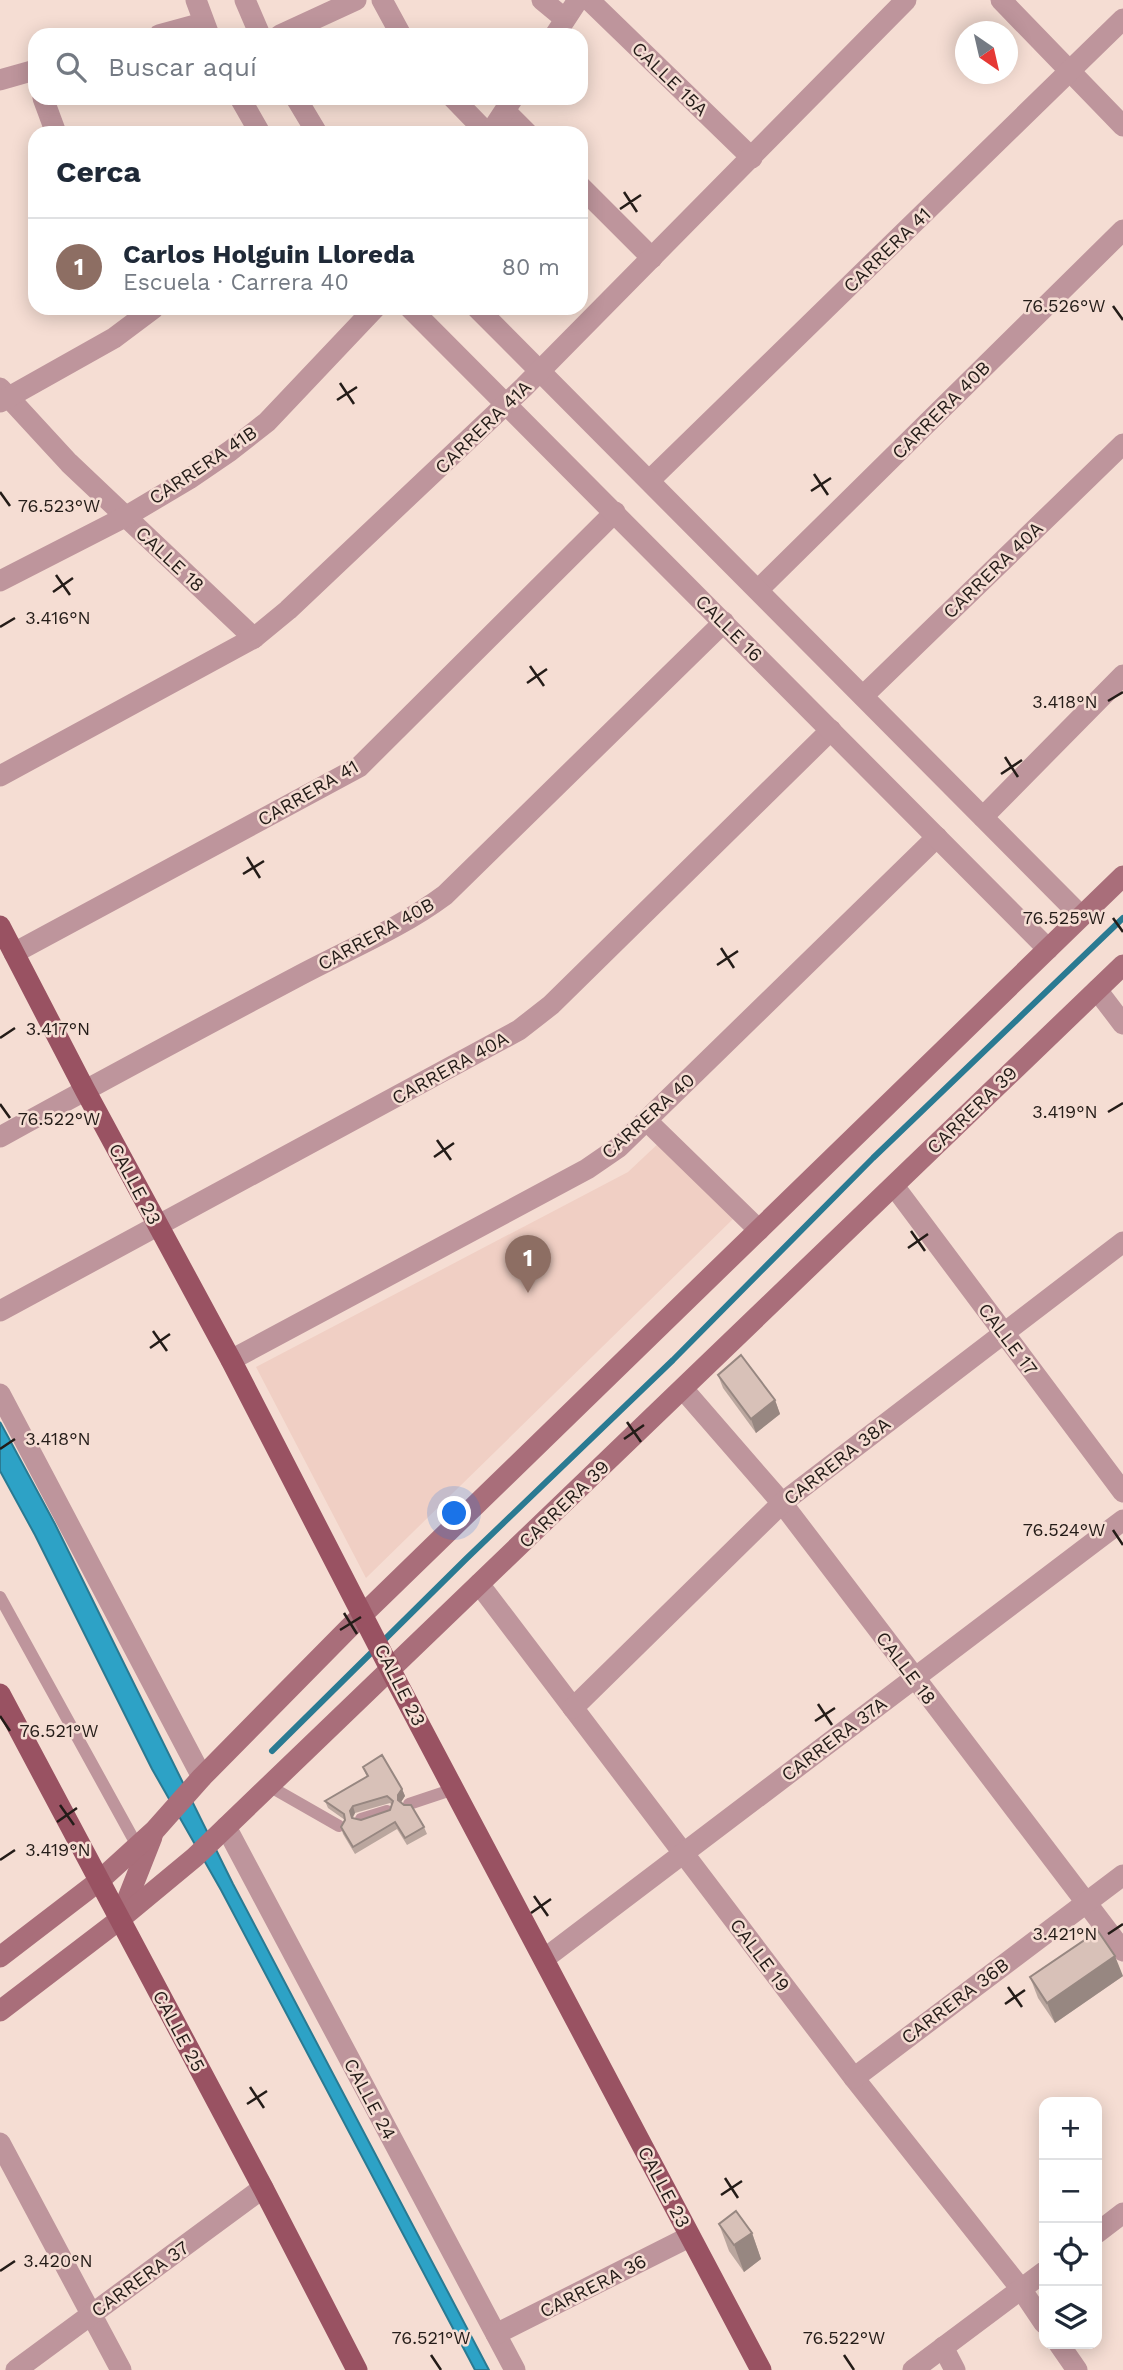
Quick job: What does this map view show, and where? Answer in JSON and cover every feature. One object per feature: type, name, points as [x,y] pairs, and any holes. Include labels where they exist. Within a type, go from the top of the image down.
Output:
[{"type":"main road","points":[[119,1920],[141,1854],[155,1830],[197,1783],[1123,876]]},
{"type":"main road","name":"CALLE 23","points":[[0,926],[761,2370]]},
{"type":"main road","name":"CARRERA 39","points":[[0,2011],[119,1920],[195,1857],[269,1786],[387,1661],[479,1584],[1123,965]]},
{"type":"main road","name":"CALLE 25","points":[[0,1694],[357,2370]]},
{"type":"main road","points":[[0,1956],[99,1881],[141,1854]]},
{"type":"street","points":[[196,0],[206,28]]},
{"type":"street","points":[[245,0],[257,28]]},
{"type":"street","points":[[296,28],[356,0]]},
{"type":"street","points":[[382,0],[397,28]]},
{"type":"street","points":[[542,0],[560,27],[578,0]]},
{"type":"street","name":"CALLE 15A","points":[[589,0],[752,158]]},
{"type":"street","name":"CARRERA 41A","points":[[0,776],[254,638],[332,571],[507,404],[906,0]]},
{"type":"street","points":[[1000,0],[1123,126]]},
{"type":"street","name":"CARRERA 41","points":[[650,480],[1123,19]]},
{"type":"street","points":[[0,80],[28,73]]},
{"type":"street","points":[[46,105],[53,126]]},
{"type":"street","points":[[244,105],[256,126]]},
{"type":"street","points":[[300,105],[313,126]]},
{"type":"street","points":[[460,105],[482,126]]},
{"type":"street","points":[[494,126],[508,105]]},
{"type":"street","points":[[510,105],[523,126]]},
{"type":"street","points":[[588,194],[652,258]]},
{"type":"street","name":"CARRERA 40B","points":[[758,590],[1123,230]]},
{"type":"street","points":[[3,395],[114,338],[145,315]]},
{"type":"street","name":"CARRERA 41B","points":[[0,581],[125,517],[189,479],[267,422],[368,315]]},
{"type":"street","name":"CALLE 16","points":[[417,315],[1048,949]]},
{"type":"street","points":[[484,315],[1081,916]]},
{"type":"street","name":"CALLE 18","points":[[3,395],[69,463],[254,638]]},
{"type":"street","name":"CARRERA 40A","points":[[863,696],[1123,444]]},
{"type":"street","name":"CARRERA 41","points":[[15,953],[359,767],[615,512]]},
{"type":"street","name":"CARRERA 40B","points":[[0,1137],[419,914],[444,895],[723,622]]},
{"type":"street","points":[[983,817],[1123,675]]},
{"type":"street","name":"CARRERA 40A","points":[[0,1311],[519,1030],[551,1005],[831,730]]},
{"type":"street","name":"CARRERA 40","points":[[231,1360],[587,1169],[619,1147],[937,837]]},
{"type":"street","points":[[1097,990],[1123,1024]]},
{"type":"street","points":[[647,1121],[759,1230]]},
{"type":"street","name":"CALLE 17","points":[[894,1186],[1123,1492]]},
{"type":"street","name":"CARRERA 38A","points":[[573,1708],[782,1503],[1123,1241]]},
{"type":"street","name":"CALLE 18","points":[[683,1389],[782,1503],[1123,1951]]},
{"type":"street","points":[[0,1394],[197,1783]]},
{"type":"street","name":"CARRERA 37A","points":[[544,1959],[1123,1520]]},
{"type":"street","name":"CALLE 19","points":[[479,1584],[854,2078],[1021,2289],[1039,2316]]},
{"type":"street","name":"CALLE 24","points":[[222,1831],[515,2370]]},
{"type":"street","name":"CARRERA 36B","points":[[854,2078],[1123,1875]]},
{"type":"street","points":[[0,2143],[121,2370]]},
{"type":"street","name":"CARRERA 37","points":[[16,2370],[263,2188]]},
{"type":"street","points":[[1102,2229],[1123,2213]]},
{"type":"street","name":"CARRERA 36","points":[[496,2334],[689,2236]]},
{"type":"street","points":[[913,2370],[1039,2276]]},
{"type":"street","points":[[943,2347],[955,2370]]},
{"type":"street","points":[[1062,2349],[1077,2370]]},
{"type":"lane","points":[[0,1597],[141,1854]]},
{"type":"lane","points":[[269,1786],[339,1826]]},
{"type":"lane","points":[[410,1804],[454,1790]]},
{"type":"lane","points":[[361,1819],[387,1811]]},
{"type":"shaded area","points":[[662,1140],[734,1218],[366,1578],[256,1367],[628,1172]]},
{"type":"water","points":[[0,1422],[55,1524],[233,1884],[489,2370],[475,2370],[221,1890],[152,1769],[0,1471]]},
{"type":"building","points":[[741,1355],[775,1400],[751,1419],[718,1375]]},
{"type":"building","points":[[382,1755],[402,1789],[398,1800],[404,1805],[411,1805],[424,1827],[405,1838],[395,1822],[353,1847],[341,1827],[345,1820],[344,1814],[325,1801],[368,1776],[363,1767]],"holes":[[[387,1796],[393,1801],[390,1810],[361,1820],[352,1818],[350,1811],[353,1806]]]},
{"type":"building","points":[[1098,1931],[1115,1956],[1047,2003],[1030,1977]]},
{"type":"building","points":[[736,2211],[752,2233],[734,2245],[719,2224]]},
{"type":"waterway","points":[[272,1751],[673,1360],[873,1158],[1123,918]]},
{"type":"place","name":"Carlos Holguin Lloreda","points":[[528,1293]]}]
